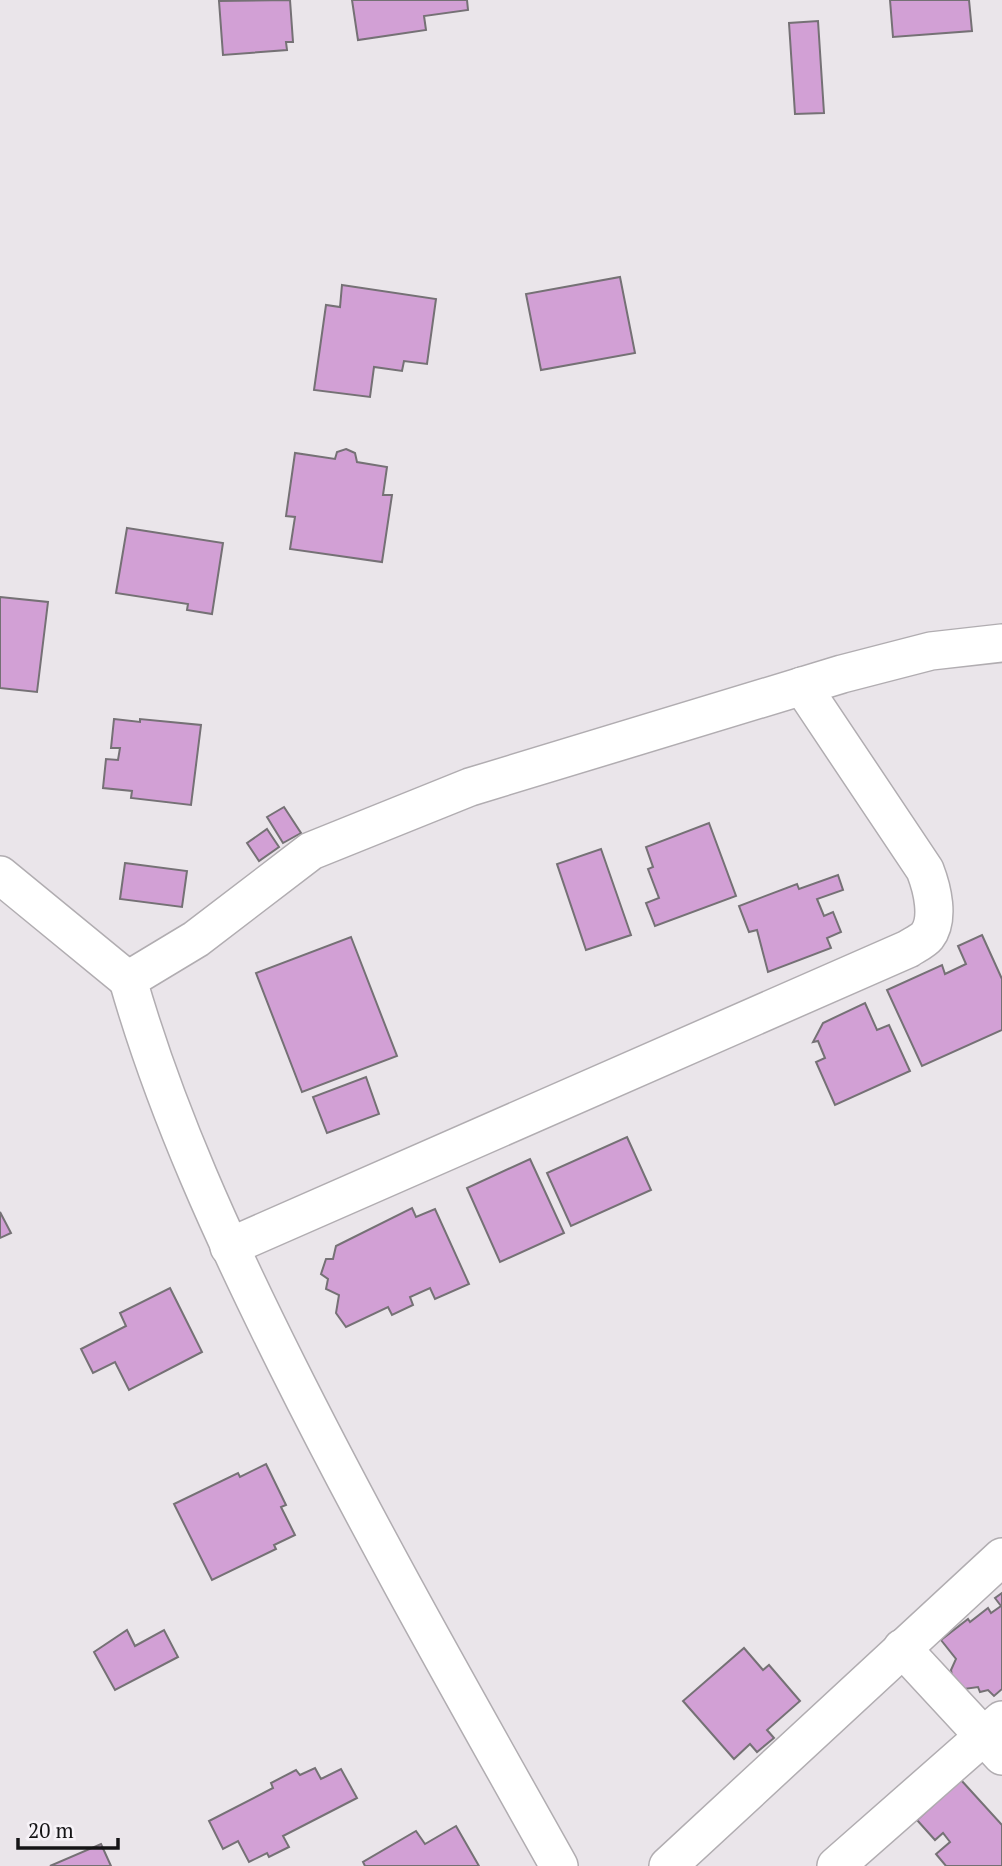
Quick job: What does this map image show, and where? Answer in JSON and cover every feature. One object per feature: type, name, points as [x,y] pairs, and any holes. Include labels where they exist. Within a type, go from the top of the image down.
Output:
[{"type":"street","points":[[128,980],[196,939],[310,851],[470,787],[802,686],[931,651],[1002,643]]},
{"type":"street","points":[[229,1247],[908,949],[927,936],[934,914],[931,887],[925,870],[802,686]]},
{"type":"street","points":[[0,875],[128,980],[144,1035],[229,1247],[352,1494],[559,1866]]},
{"type":"street","points":[[668,1866],[1002,1557]]},
{"type":"street","points":[[836,1866],[996,1737],[902,1648]]},
{"type":"building","points":[[290,0],[293,42],[286,42],[287,50],[223,55],[219,1]]},
{"type":"building","points":[[352,0],[467,0],[468,10],[424,16],[426,30],[358,40]]},
{"type":"building","points":[[890,0],[969,0],[972,31],[893,37]]},
{"type":"building","points":[[818,21],[824,113],[795,114],[789,23]]},
{"type":"building","points":[[620,277],[635,353],[541,370],[526,294]]},
{"type":"building","points":[[342,285],[436,299],[427,364],[404,361],[402,371],[374,367],[370,397],[314,390],[326,305],[340,307]]},
{"type":"building","points":[[346,449],[355,453],[357,462],[387,467],[383,495],[392,495],[382,562],[290,549],[295,517],[286,516],[295,453],[335,459],[337,452]]},
{"type":"building","points":[[127,528],[223,543],[212,614],[187,610],[188,604],[116,593]]},
{"type":"building","points":[[0,597],[48,602],[37,692],[0,688]]},
{"type":"building","points":[[114,719],[201,725],[191,805],[131,798],[132,791],[103,788],[106,759],[118,760],[120,748],[111,748]]},
{"type":"building","points":[[284,807],[301,833],[283,843],[267,817]]},
{"type":"building","points":[[709,823],[736,896],[655,926],[646,903],[659,898],[648,869],[653,867],[646,847]]},
{"type":"building","points":[[267,829],[279,847],[259,861],[247,843]]},
{"type":"building","points":[[601,849],[631,935],[586,950],[557,864]]},
{"type":"building","points":[[125,863],[187,871],[182,907],[120,899]]},
{"type":"building","points":[[838,875],[843,890],[817,899],[824,916],[833,912],[841,932],[827,938],[831,948],[768,972],[757,930],[749,932],[739,906],[797,884],[799,889]]},
{"type":"building","points":[[982,935],[1002,979],[1002,1030],[922,1066],[887,990],[942,965],[945,974],[966,964],[958,946]]},
{"type":"building","points":[[351,937],[397,1056],[302,1092],[256,973]]},
{"type":"building","points":[[865,1003],[877,1030],[889,1025],[910,1071],[835,1105],[816,1062],[825,1058],[818,1041],[813,1042],[823,1023]]},
{"type":"building","points":[[366,1077],[379,1114],[327,1133],[313,1097]]},
{"type":"building","points":[[627,1137],[651,1190],[571,1226],[547,1173]]},
{"type":"building","points":[[530,1159],[564,1233],[500,1262],[467,1188]]},
{"type":"building","points":[[412,1208],[416,1217],[435,1209],[469,1284],[435,1299],[430,1288],[410,1297],[413,1305],[392,1315],[388,1307],[346,1327],[336,1313],[339,1295],[326,1289],[328,1279],[321,1274],[326,1259],[333,1259],[336,1246]]},
{"type":"building","points":[[0,1212],[11,1233],[0,1238]]},
{"type":"building","points":[[170,1288],[202,1352],[129,1390],[115,1362],[93,1373],[81,1349],[126,1326],[120,1313]]},
{"type":"building","points":[[266,1464],[286,1505],[281,1507],[295,1535],[274,1545],[276,1549],[212,1580],[174,1504],[238,1473],[240,1477]]},
{"type":"building","points":[[1002,1593],[1002,1689],[994,1696],[988,1690],[980,1692],[978,1687],[964,1689],[953,1682],[951,1670],[956,1659],[941,1640],[968,1619],[970,1622],[988,1608],[991,1613],[1001,1606],[995,1598]]},
{"type":"building","points":[[127,1630],[135,1646],[164,1630],[178,1657],[115,1690],[94,1652]]},
{"type":"building","points":[[744,1648],[763,1670],[769,1665],[800,1701],[767,1730],[774,1738],[757,1752],[750,1744],[734,1759],[683,1701]]},
{"type":"building","points":[[315,1768],[321,1779],[341,1769],[357,1798],[283,1836],[289,1847],[269,1857],[267,1853],[249,1862],[238,1841],[223,1849],[209,1821],[273,1788],[271,1783],[296,1770],[300,1775]]},
{"type":"building","points":[[961,1780],[1002,1825],[1002,1866],[946,1866],[936,1854],[950,1842],[943,1833],[935,1840],[917,1820]]},
{"type":"building","points":[[456,1826],[479,1866],[365,1866],[363,1862],[416,1831],[425,1844]]},
{"type":"building","points":[[101,1844],[111,1866],[50,1866]]}]
